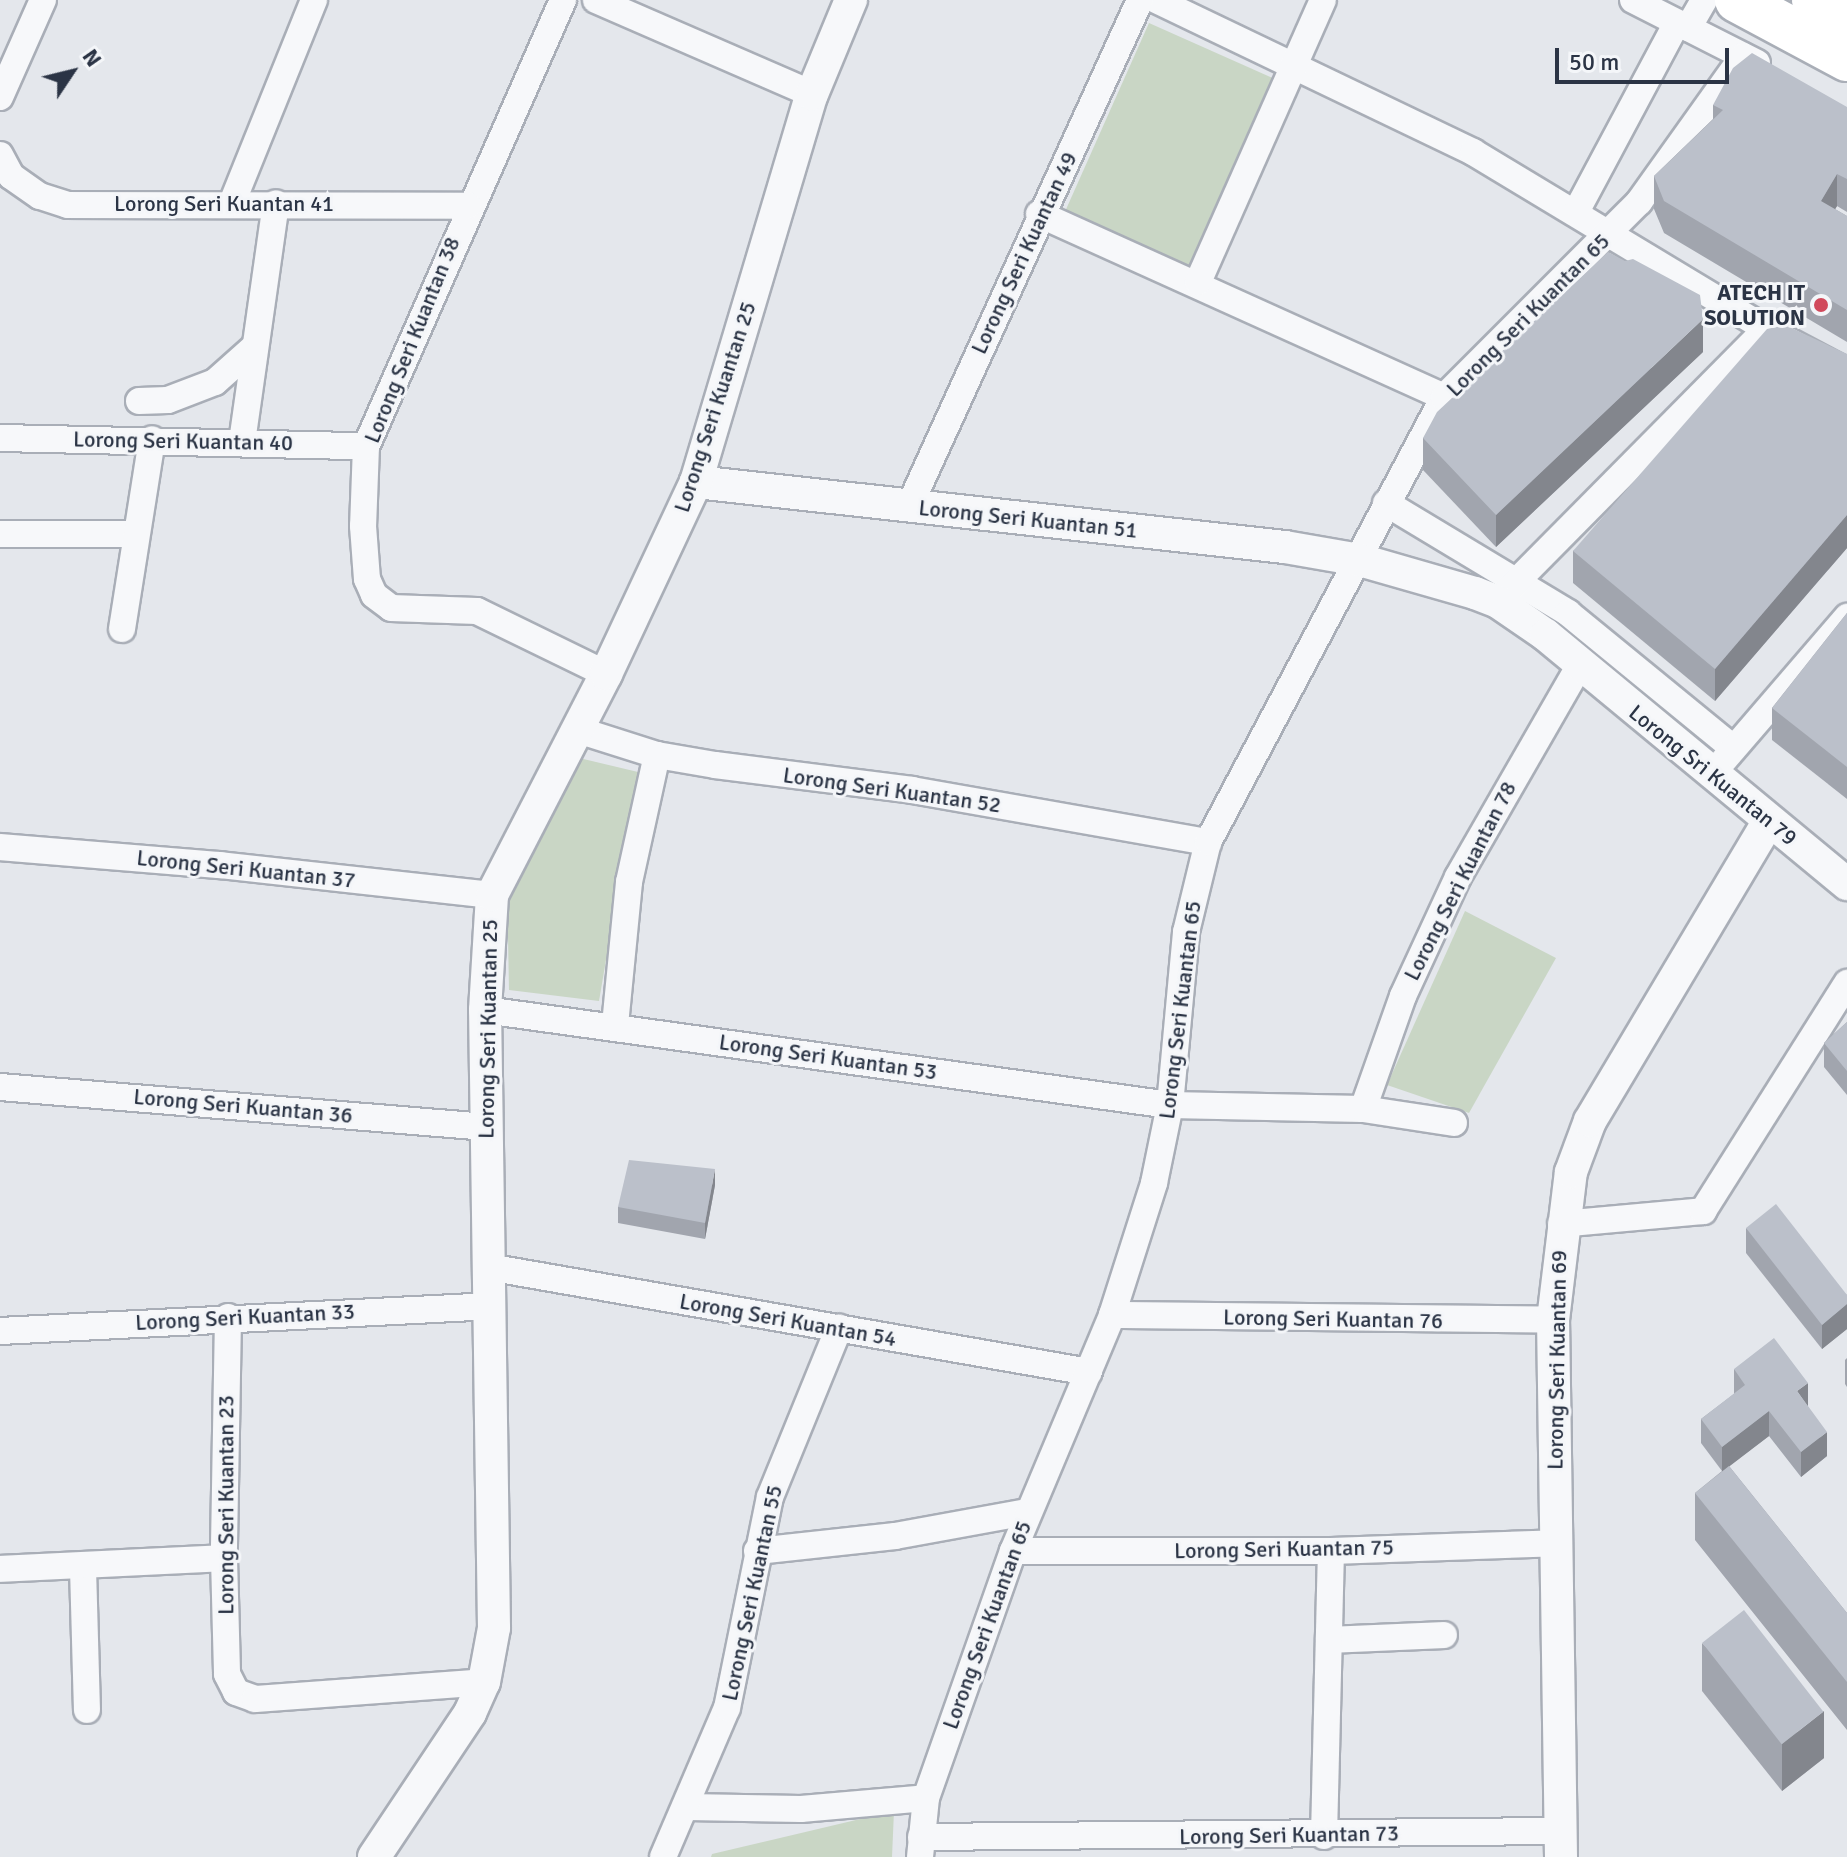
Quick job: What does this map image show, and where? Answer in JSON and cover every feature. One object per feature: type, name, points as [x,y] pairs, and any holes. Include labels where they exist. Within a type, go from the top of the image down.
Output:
[{"type":"highway","points":[[1737,0],[1847,59]]},
{"type":"highway","points":[[1814,0],[1847,18]]},
{"type":"street","points":[[0,97],[43,0]]},
{"type":"street","points":[[232,203],[314,0]]},
{"type":"street","name":"Lorong Seri Kuantan 38","points":[[563,0],[468,206],[366,446],[363,526],[367,579],[374,595],[391,608],[477,611],[606,674]]},
{"type":"street","points":[[596,0],[812,94]]},
{"type":"street","name":"Lorong Seri Kuantan 25","points":[[374,1857],[463,1725],[484,1682],[494,1628],[485,1010],[492,895],[606,674],[696,482],[812,94],[851,0]]},
{"type":"street","name":"Lorong Seri Kuantan 49","points":[[909,507],[1039,214],[1140,0]]},
{"type":"street","points":[[1156,0],[1473,152],[1766,329],[1847,372]]},
{"type":"street","points":[[1198,282],[1323,0]]},
{"type":"street","points":[[1633,0],[1782,77]]},
{"type":"street","points":[[1576,212],[1683,26],[1704,0]]},
{"type":"street","name":"Lorong Seri Kuantan 65","points":[[920,1847],[926,1798],[1013,1551],[1112,1315],[1154,1183],[1170,1105],[1186,932],[1208,842],[1444,397],[1610,234],[1687,139],[1743,56]]},
{"type":"street","name":"Lorong Seri Kuantan 41","points":[[0,155],[11,176],[40,196],[68,205],[276,203],[468,206]]},
{"type":"street","points":[[242,442],[252,349],[276,203]]},
{"type":"street","points":[[1039,214],[1198,282],[1444,397]]},
{"type":"street","points":[[1508,590],[1766,329]]},
{"type":"street","points":[[139,401],[168,400],[215,382],[252,349]]},
{"type":"street","name":"Lorong Seri Kuantan 40","points":[[0,438],[366,446]]},
{"type":"street","points":[[122,629],[152,439]]},
{"type":"street","name":"Lorong Seri Kuantan 51","points":[[696,482],[1360,560],[1508,590]]},
{"type":"street","points":[[1386,503],[1508,590],[1627,657],[1733,748]]},
{"type":"street","points":[[0,534],[135,534]]},
{"type":"street","name":"Lorong Sri Kuantan 79","points":[[1508,590],[1580,665],[1847,884]]},
{"type":"street","points":[[1712,775],[1847,617]]},
{"type":"street","name":"Lorong Seri Kuantan 78","points":[[1363,1109],[1403,996],[1458,877],[1580,665]]},
{"type":"street","name":"Lorong Seri Kuantan 52","points":[[578,730],[657,755],[912,790],[1208,842]]},
{"type":"street","points":[[615,1025],[629,882],[657,755]]},
{"type":"street","name":"Lorong Seri Kuantan 69","points":[[1562,1844],[1553,1320],[1561,1224],[1571,1172],[1590,1121],[1769,821]]},
{"type":"street","name":"Lorong Seri Kuantan 37","points":[[0,847],[492,895]]},
{"type":"street","points":[[1561,1224],[1703,1211],[1847,983]]},
{"type":"street","name":"Lorong Seri Kuantan 53","points":[[485,1010],[615,1025],[1170,1105],[1363,1109],[1454,1123]]},
{"type":"street","name":"Lorong Seri Kuantan 36","points":[[0,1087],[486,1127]]},
{"type":"street","name":"Lorong Seri Kuantan 54","points":[[488,1267],[1089,1372]]},
{"type":"street","name":"Lorong Seri Kuantan 33","points":[[0,1331],[489,1306]]},
{"type":"street","name":"Lorong Seri Kuantan 76","points":[[1112,1315],[1553,1320]]},
{"type":"street","name":"Lorong Seri Kuantan 23","points":[[228,1317],[224,1558],[227,1674],[236,1692],[255,1699],[484,1682]]},
{"type":"street","name":"Lorong Seri Kuantan 55","points":[[663,1857],[727,1708],[757,1551],[796,1423],[839,1328]]},
{"type":"street","points":[[757,1551],[895,1536],[1027,1512]]},
{"type":"street","name":"Lorong Seri Kuantan 75","points":[[1013,1551],[1331,1551],[1556,1543]]},
{"type":"street","points":[[1324,1836],[1331,1551]]},
{"type":"street","points":[[0,1569],[83,1568],[224,1558]]},
{"type":"street","points":[[83,1568],[87,1710]]},
{"type":"street","points":[[1329,1640],[1444,1635]]},
{"type":"street","points":[[687,1807],[801,1809],[926,1798]]},
{"type":"street","name":"Lorong Seri Kuantan 73","points":[[920,1847],[1191,1847],[1324,1836],[1562,1844]]},
{"type":"green space","points":[[1149,23],[1279,81],[1193,274],[1063,216]]},
{"type":"green space","points":[[575,757],[638,772],[599,1001],[509,990],[507,884]]},
{"type":"green space","points":[[1465,911],[1556,958],[1469,1113],[1387,1085]]},
{"type":"green space","points":[[894,1811],[892,1857],[711,1857],[712,1854]]},
{"type":"building","points":[[1752,53],[1847,107],[1847,179],[1837,174],[1821,201],[1847,216],[1847,310],[1664,201],[1654,176],[1723,110],[1713,105],[1733,68]]},
{"type":"building","points":[[1608,252],[1625,261],[1633,259],[1700,295],[1703,319],[1496,515],[1423,438],[1437,412]]},
{"type":"building","points":[[1785,325],[1847,354],[1847,515],[1715,669],[1573,551],[1767,329]]},
{"type":"building","points":[[1847,613],[1847,767],[1772,708]]},
{"type":"building","points":[[1847,1022],[1847,1071],[1824,1043]]},
{"type":"building","points":[[629,1160],[715,1169],[705,1223],[618,1207]]},
{"type":"building","points":[[1776,1204],[1847,1295],[1847,1304],[1822,1325],[1746,1228]]},
{"type":"building","points":[[1774,1338],[1808,1383],[1797,1391],[1827,1432],[1801,1452],[1769,1411],[1722,1447],[1701,1419],[1745,1385],[1734,1369]]},
{"type":"building","points":[[1729,1466],[1847,1613],[1847,1682],[1695,1493]]},
{"type":"building","points":[[1744,1610],[1823,1712],[1782,1744],[1702,1643]]},
{"type":"place","name":"ATECH IT SOLUTION","points":[[1821,305]]}]
